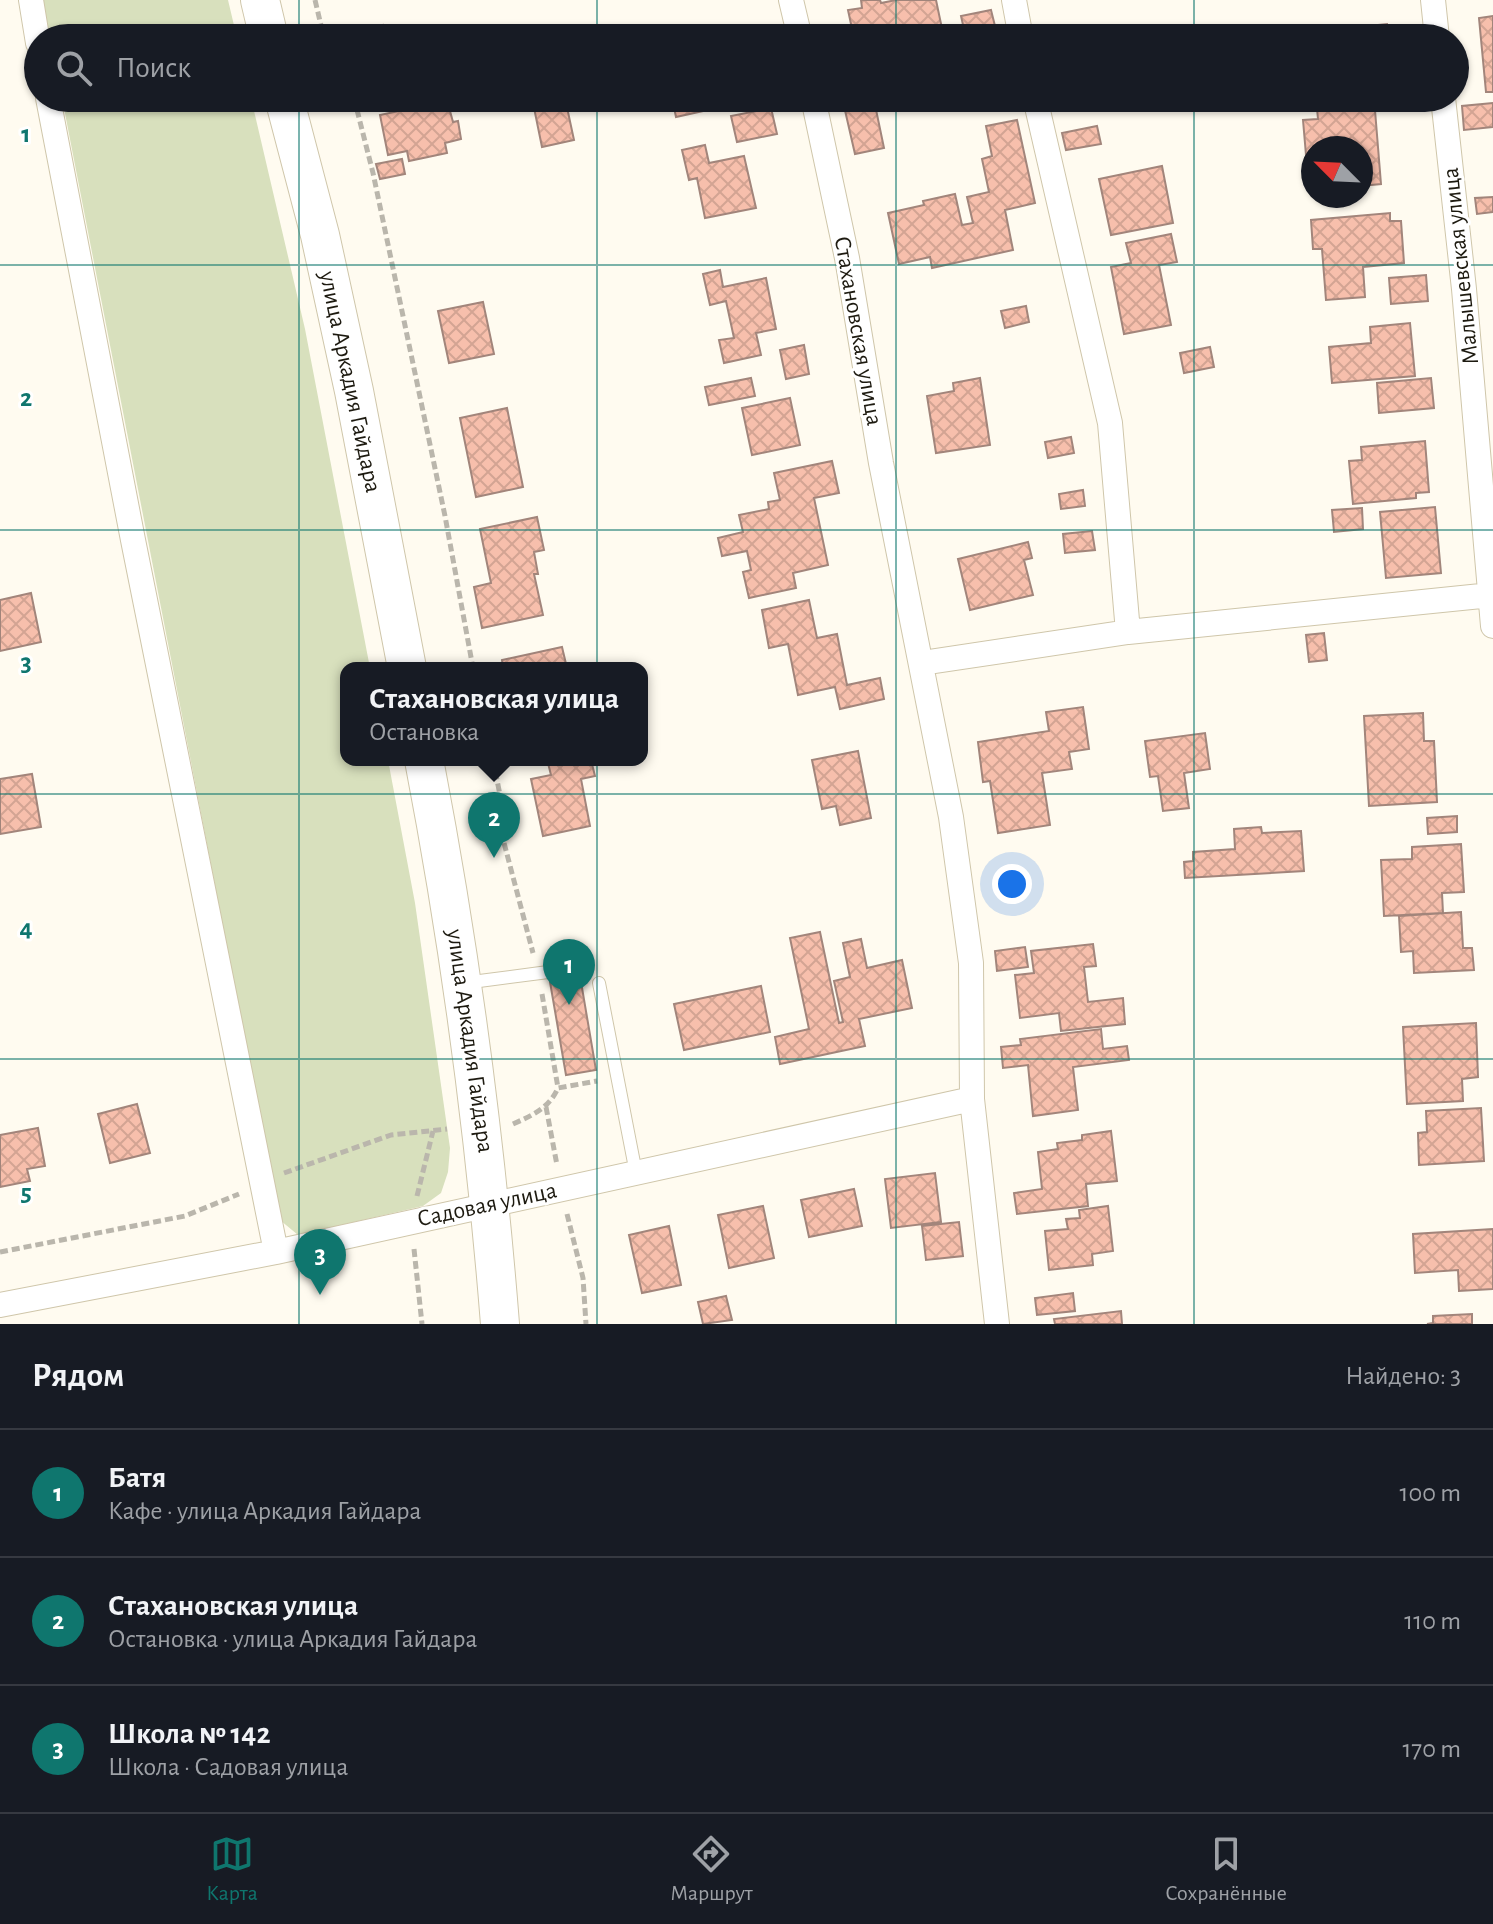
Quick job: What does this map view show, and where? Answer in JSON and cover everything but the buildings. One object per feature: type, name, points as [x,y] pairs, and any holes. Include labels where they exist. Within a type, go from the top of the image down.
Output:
[{"type":"main road","points":[[260,0],[266,24]]},
{"type":"main road","name":"улица Аркадия Гайдара","points":[[288,112],[320,235],[354,391],[406,662]]},
{"type":"main road","name":"улица Аркадия Гайдара","points":[[425,766],[463,984],[491,1204],[500,1324]]},
{"type":"street","points":[[31,0],[35,24]]},
{"type":"street","points":[[791,0],[797,24]]},
{"type":"street","points":[[1014,0],[1018,24]]},
{"type":"street","points":[[1433,0],[1436,24]]},
{"type":"street","points":[[51,112],[276,1252]]},
{"type":"street","name":"Стахановская улица","points":[[816,112],[847,258],[881,463],[951,817],[971,963],[972,1099],[997,1324]]},
{"type":"street","points":[[1038,112],[1110,423],[1128,632]]},
{"type":"street","name":"Малышевская улица","points":[[1445,112],[1464,289],[1493,626]]},
{"type":"street","points":[[922,663],[1128,632],[1491,595]]},
{"type":"street","name":"Садовая улица","points":[[0,1305],[276,1252],[972,1099]]},
{"type":"lane","points":[[463,984],[543,973]]},
{"type":"lane","points":[[599,983],[636,1173]]},
{"type":"path","points":[[315,0],[321,24]]},
{"type":"path","points":[[358,112],[445,516],[472,662]]},
{"type":"path","points":[[494,766],[503,839],[543,973],[548,1031],[558,1088],[618,1078]]},
{"type":"path","points":[[548,1031],[558,1029]]},
{"type":"path","points":[[546,1107],[561,1189],[583,1278],[586,1324]]},
{"type":"green space","points":[[43,0],[228,0],[234,24],[47,24]]},
{"type":"green space","points":[[65,112],[254,112],[305,329],[369,662],[340,662],[340,766],[389,766],[415,903],[450,1148],[448,1172],[441,1193],[423,1206],[298,1235],[280,1220]]},
{"type":"place","name":"Стахановская улица","points":[[494,858]]},
{"type":"place","name":"Батя","points":[[569,1005]]},
{"type":"place","name":"Школа № 142","points":[[320,1295]]}]
